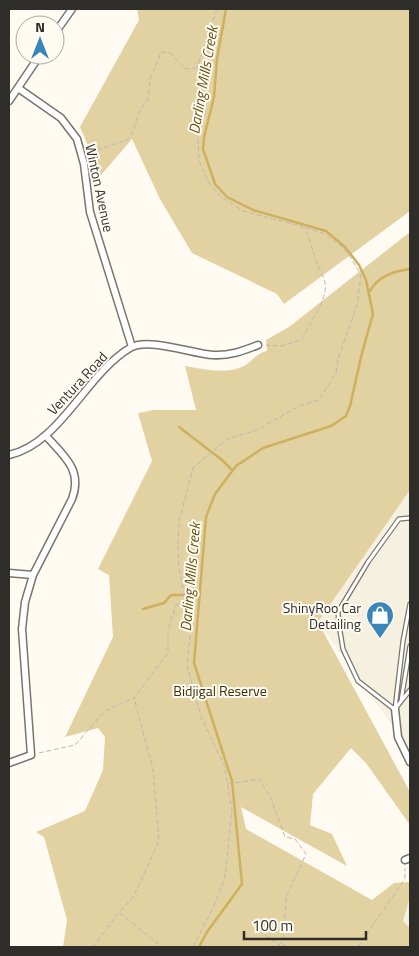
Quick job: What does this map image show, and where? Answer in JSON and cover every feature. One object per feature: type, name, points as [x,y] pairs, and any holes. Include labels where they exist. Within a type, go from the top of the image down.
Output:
[{"type":"street","points":[[9,101],[33,65]]},
{"type":"street","name":"Winton Avenue","points":[[18,88],[61,118],[74,134],[82,154],[90,212],[132,347]]},
{"type":"street","points":[[132,347],[163,346],[219,355],[234,354],[258,345]]},
{"type":"street","name":"Ventura Road","points":[[9,455],[26,449],[46,436],[103,370],[132,347]]},
{"type":"street","points":[[9,763],[31,755],[22,629],[25,602],[33,575],[72,499],[76,486],[72,466],[46,436]]},
{"type":"street","points":[[9,573],[33,575]]},
{"type":"street","points":[[395,709],[398,737],[410,762]]},
{"type":"lane","points":[[395,709],[358,681],[343,649],[338,612],[368,562],[399,519],[410,518]]},
{"type":"lane","points":[[395,709],[403,641],[410,604]]},
{"type":"lane","points":[[401,701],[410,646]]},
{"type":"lane","points":[[395,709],[410,690]]},
{"type":"path","points":[[193,947],[214,906],[225,877],[232,810],[224,765],[201,717],[187,665],[191,628],[179,568],[179,522],[193,468],[227,438],[257,430],[298,406],[319,400],[336,373],[338,359],[357,305],[361,274],[342,246],[322,232],[243,211],[220,196],[209,183],[199,161],[198,138],[206,110],[197,68],[217,9]]},
{"type":"path","points":[[82,154],[127,140],[133,132],[139,112],[148,99],[150,80],[161,52],[170,53],[185,69],[197,68]]},
{"type":"path","points":[[258,345],[281,346],[301,340],[326,293],[325,284],[314,257],[309,236],[300,226]]},
{"type":"path","points":[[31,755],[75,745],[105,712],[134,698],[168,653],[168,630],[176,605],[185,600]]},
{"type":"path","points":[[93,947],[119,912],[134,896],[158,841],[153,769],[134,698]]},
{"type":"path","points":[[228,784],[259,779],[271,798],[284,837],[295,839],[306,854],[286,897],[284,936],[279,946],[259,931]]},
{"type":"path","points":[[358,947],[402,883],[405,877],[407,859]]},
{"type":"path","points":[[119,912],[162,947]]},
{"type":"path","points":[[281,942],[287,947]]},
{"type":"shaded area","points":[[410,490],[410,750],[318,622]]},
{"type":"shaded area","points":[[410,897],[410,928],[403,921]]},
{"type":"green space","points":[[137,9],[410,9],[410,211],[284,304],[277,294],[192,253],[160,199],[132,139],[95,182],[92,155],[80,127],[139,20]]},
{"type":"green space","name":"Bidjigal Reserve","points":[[410,232],[410,490],[318,622],[410,792],[410,825],[366,763],[351,748],[313,794],[310,825],[332,834],[347,866],[241,807],[246,829],[372,900],[394,883],[410,882],[410,897],[403,921],[410,928],[410,947],[63,947],[67,920],[44,837],[36,832],[85,811],[103,770],[105,737],[98,728],[65,737],[113,637],[109,575],[98,569],[152,461],[138,413],[154,410],[196,410],[185,366],[222,371],[244,366],[257,355],[267,351],[266,340],[289,327]]},
{"type":"waterway","name":"Darling Mills Creek","points":[[199,947],[207,932],[242,884],[232,781],[194,663],[206,517],[215,494],[236,466],[263,448],[331,426],[346,416],[373,314],[366,280],[359,265],[345,247],[326,231],[253,210],[227,197],[215,184],[203,149],[204,137],[214,97],[217,59],[226,9]]},
{"type":"waterway","points":[[370,291],[377,282],[387,275],[410,269]]},
{"type":"waterway","points":[[179,427],[232,470]]},
{"type":"waterway","points":[[143,609],[164,603],[171,595],[200,595]]},
{"type":"place","name":"ShinyRoo Car Detailing","points":[[380,639]]}]
